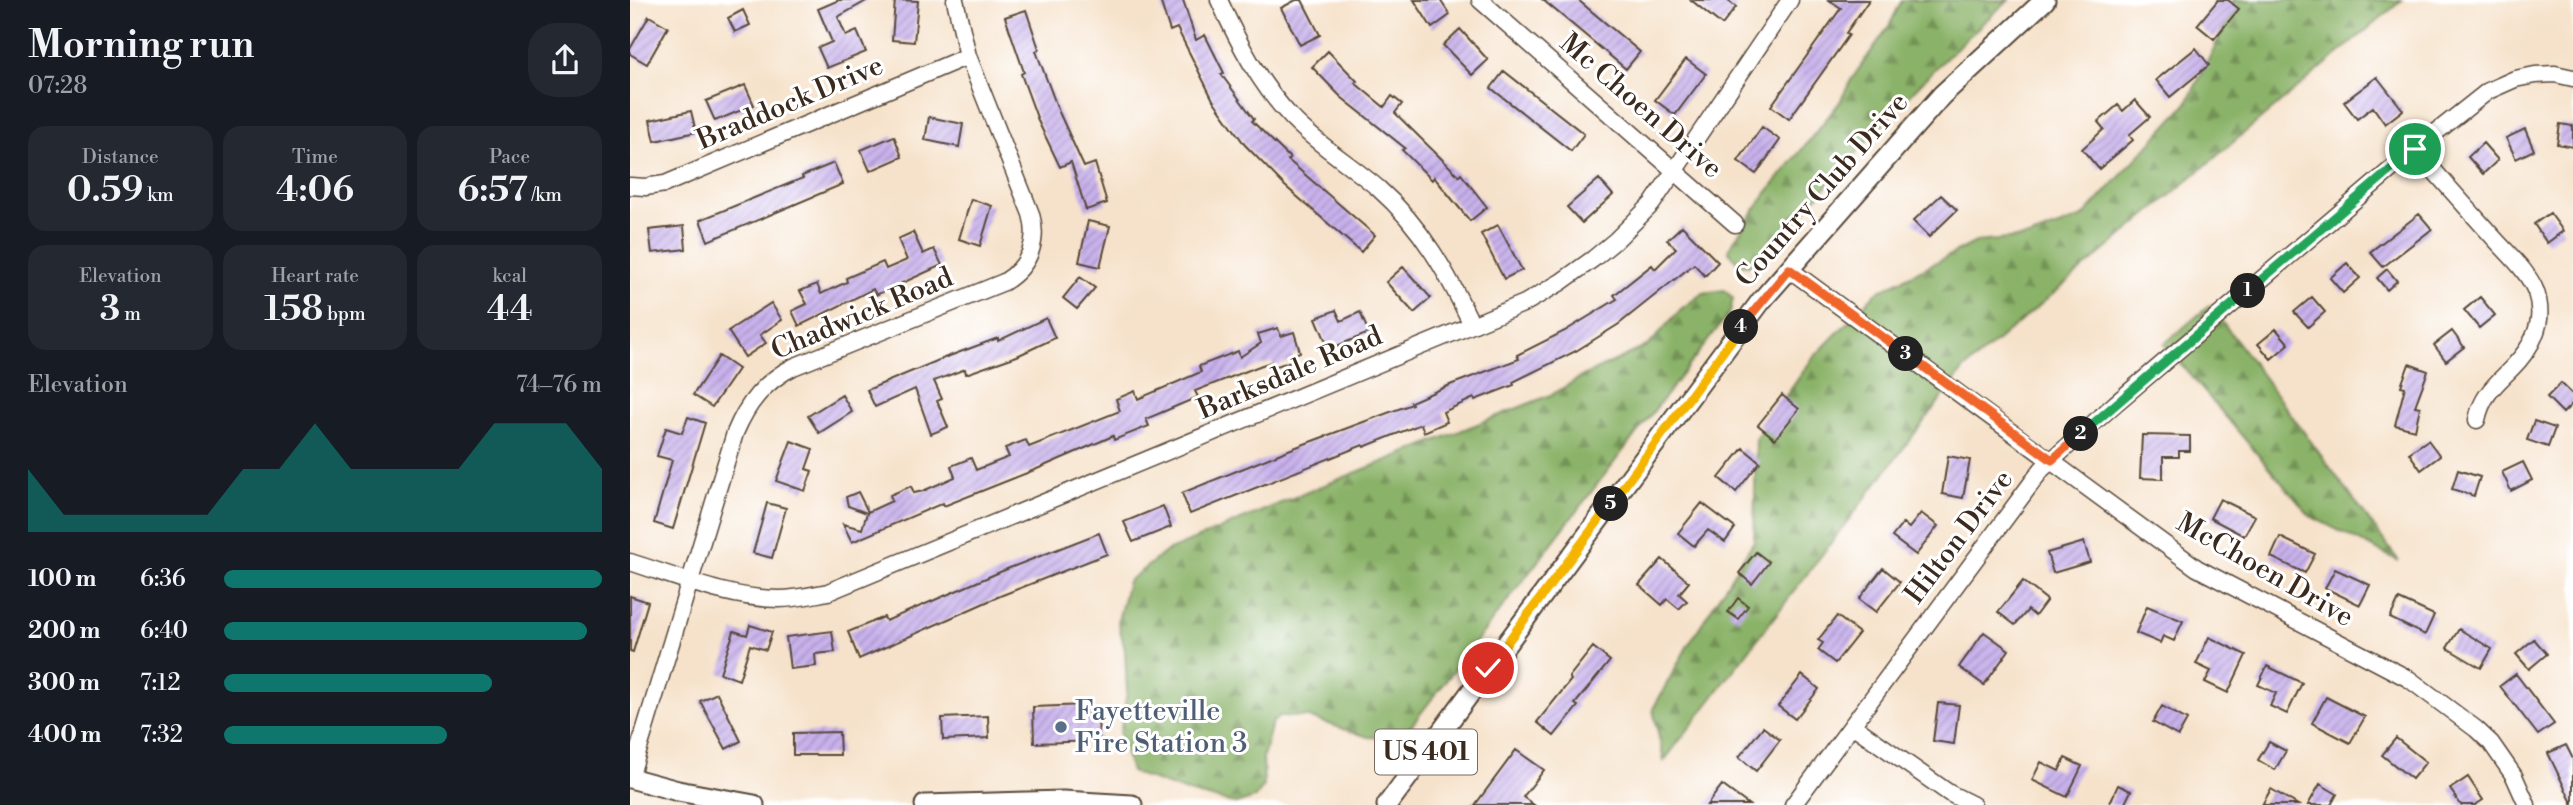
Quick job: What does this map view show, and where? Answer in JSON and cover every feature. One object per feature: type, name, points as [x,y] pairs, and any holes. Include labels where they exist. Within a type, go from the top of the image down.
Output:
[{"type":"main road","name":"Country Club Drive","points":[[1387,805],[1760,301],[1942,95],[2045,0]]},
{"type":"main road","points":[[630,778],[678,791],[754,805]]},
{"type":"main road","points":[[925,805],[1052,801],[1132,805]]},
{"type":"street","name":"Chadwick Road","points":[[630,778],[735,433],[748,406],[768,383],[793,367],[1004,282],[1026,262],[1034,233],[1031,214],[968,56],[955,0]]},
{"type":"street","points":[[1219,0],[1255,70],[1292,118],[1382,192],[1418,231],[1451,281],[1472,325]]},
{"type":"street","name":"Mc Choen Drive","points":[[1480,0],[1735,224]]},
{"type":"street","name":"Barksdale Road","points":[[630,562],[729,592],[779,599],[809,596],[848,586],[1525,303],[1593,259],[1652,204],[1789,0]]},
{"type":"street","name":"Braddock Drive","points":[[630,186],[665,184],[968,56]]},
{"type":"street","name":"Hilton Drive","points":[[1793,805],[2042,469],[2415,149],[2497,86],[2535,75],[2555,74],[2573,78]]},
{"type":"street","points":[[2415,149],[2525,274],[2538,301],[2540,321],[2537,331],[2516,365],[2489,390],[2480,404],[2477,420]]},
{"type":"street","name":"McChoen Drive","points":[[1789,269],[2197,568],[2409,679],[2491,743],[2514,776],[2527,805]]},
{"type":"street","points":[[1852,725],[1949,793],[1973,805]]},
{"type":"green space","points":[[1902,0],[2009,0],[1912,92],[1763,259],[1749,265],[1739,264],[1728,250],[1762,199],[1840,102],[1851,80],[1889,26]]},
{"type":"green space","points":[[2233,0],[2402,0],[1964,369],[1664,761],[1653,709],[1687,647],[1754,541],[1756,438],[1813,358],[1877,292],[1976,242],[2029,237],[2083,217],[2187,103],[2233,10]]},
{"type":"green space","points":[[1724,290],[1733,298],[1730,312],[1411,726],[1390,738],[1368,737],[1308,717],[1280,716],[1272,723],[1263,757],[1264,786],[1255,798],[1236,804],[1184,791],[1131,772],[1120,733],[1127,692],[1125,650],[1118,621],[1128,581],[1167,551],[1553,394],[1583,376],[1649,345],[1681,309],[1703,293]]},
{"type":"green space","points":[[2210,305],[2399,561],[2310,516],[2164,344]]},
{"type":"building","points":[[839,0],[868,0],[838,17],[846,36],[857,31],[866,52],[827,68],[818,48],[832,42],[818,9]]},
{"type":"building","points":[[895,0],[918,1],[914,42],[892,40]]},
{"type":"building","points":[[1160,0],[1183,0],[1196,40],[1205,35],[1224,73],[1221,74],[1254,119],[1252,121],[1290,158],[1288,160],[1375,235],[1361,252],[1285,186],[1245,145],[1213,100],[1177,28],[1170,31]]},
{"type":"building","points":[[1296,0],[1302,0],[1320,35],[1300,45],[1281,8]]},
{"type":"building","points":[[1414,0],[1440,0],[1450,15],[1432,28]]},
{"type":"building","points":[[1543,0],[1578,0],[1640,52],[1626,69]]},
{"type":"building","points":[[1691,0],[1727,0],[1736,7],[1722,25]]},
{"type":"building","points":[[1829,0],[1869,0],[1846,33],[1849,35],[1789,119],[1771,106],[1841,8]]},
{"type":"building","points":[[2218,0],[2228,0],[2239,9],[2214,39],[2197,25]]},
{"type":"building","points":[[743,10],[750,25],[735,32],[728,18]]},
{"type":"building","points":[[1026,10],[1039,49],[1036,51],[1059,112],[1084,167],[1095,163],[1107,203],[1086,210],[1071,162],[1060,167],[1039,123],[1021,74],[1024,72],[1005,17]]},
{"type":"building","points":[[649,16],[668,27],[647,64],[630,54],[630,49]]},
{"type":"building","points":[[1460,29],[1488,60],[1472,75],[1443,45]]},
{"type":"building","points":[[2196,48],[2209,65],[2170,97],[2156,80]]},
{"type":"building","points":[[1328,51],[1357,81],[1355,83],[1384,107],[1392,96],[1402,104],[1395,113],[1459,176],[1461,174],[1487,207],[1470,221],[1434,177],[1432,180],[1402,150],[1405,148],[1341,97],[1312,67]]},
{"type":"building","points":[[1686,59],[1706,74],[1675,115],[1655,100]]},
{"type":"building","points":[[1504,71],[1584,134],[1571,151],[1491,88]]},
{"type":"building","points":[[2377,77],[2403,110],[2385,124],[2373,107],[2357,119],[2344,102]]},
{"type":"building","points":[[745,85],[754,105],[715,121],[706,101]]},
{"type":"building","points":[[2135,100],[2150,117],[2129,135],[2133,140],[2099,169],[2082,149],[2104,129],[2098,122],[2118,105],[2123,111]]},
{"type":"building","points":[[691,111],[696,132],[655,141],[650,120]]},
{"type":"building","points":[[929,117],[963,124],[959,147],[925,140]]},
{"type":"building","points":[[2560,124],[2573,126],[2573,147],[2557,144]]},
{"type":"building","points":[[1762,127],[1780,140],[1756,174],[1738,161]]},
{"type":"building","points":[[2525,129],[2534,150],[2516,159],[2506,138]]},
{"type":"building","points":[[894,136],[902,157],[870,171],[861,150]]},
{"type":"building","points":[[2483,143],[2498,160],[2483,174],[2468,157]]},
{"type":"building","points":[[834,163],[843,184],[708,241],[700,220]]},
{"type":"building","points":[[1599,179],[1613,195],[1582,223],[1567,207]]},
{"type":"building","points":[[1941,195],[1957,210],[1929,237],[1913,221]]},
{"type":"building","points":[[971,199],[992,206],[980,246],[959,239]]},
{"type":"building","points":[[2550,213],[2563,231],[2547,243],[2534,224]]},
{"type":"building","points":[[2419,214],[2432,229],[2383,267],[2370,252]]},
{"type":"building","points":[[1088,221],[1110,226],[1100,267],[1079,262]]},
{"type":"building","points":[[1498,225],[1522,270],[1504,279],[1481,234]]},
{"type":"building","points":[[684,226],[686,249],[652,253],[649,230]]},
{"type":"building","points":[[1682,226],[1718,262],[1705,276],[1694,264],[1619,324],[1576,351],[1513,382],[1514,385],[1443,412],[1447,422],[1424,432],[1421,424],[1190,514],[1182,493],[1412,404],[1411,402],[1450,385],[1519,359],[1517,355],[1565,331],[1617,299],[1614,295],[1652,265],[1655,269],[1676,248],[1667,240]]},
{"type":"building","points":[[913,232],[923,254],[934,249],[942,265],[876,295],[873,289],[799,326],[792,311],[807,304],[800,291],[817,284],[821,294],[847,282],[846,278],[883,262],[886,269],[907,260],[898,239]]},
{"type":"building","points":[[2347,263],[2360,278],[2343,293],[2330,278]]},
{"type":"building","points":[[1403,267],[1431,298],[1414,313],[1386,282]]},
{"type":"building","points":[[2387,269],[2397,281],[2387,290],[2377,278]]},
{"type":"building","points":[[1080,277],[1095,288],[1077,309],[1063,298]]},
{"type":"building","points":[[2312,297],[2325,312],[2308,327],[2294,312]]},
{"type":"building","points":[[2480,297],[2495,315],[2479,328],[2464,310]]},
{"type":"building","points":[[771,303],[782,320],[760,335],[766,343],[745,357],[728,331]]},
{"type":"building","points":[[1336,310],[1341,321],[1360,312],[1369,333],[1329,349],[1316,318]]},
{"type":"building","points":[[1046,318],[1055,338],[1017,356],[966,374],[965,369],[934,381],[942,399],[937,401],[948,427],[931,434],[915,389],[875,407],[867,390],[998,338],[998,341]]},
{"type":"building","points":[[1278,328],[1281,336],[1294,332],[1300,352],[1292,355],[1294,360],[1274,367],[1272,362],[1262,365],[1195,391],[1198,397],[1146,419],[1149,426],[1114,440],[1113,436],[852,542],[843,524],[862,529],[867,513],[848,506],[846,497],[858,492],[868,512],[892,501],[890,495],[911,486],[914,493],[923,491],[955,477],[951,466],[971,458],[976,470],[1009,457],[1005,448],[1026,440],[1029,447],[1120,411],[1116,399],[1135,391],[1138,399],[1201,372],[1199,366],[1238,351],[1240,357],[1261,343],[1258,334]]},
{"type":"building","points":[[2276,329],[2289,344],[2271,359],[2258,344]]},
{"type":"building","points":[[2452,331],[2464,347],[2446,361],[2434,345]]},
{"type":"building","points":[[719,356],[738,369],[712,407],[693,395]]},
{"type":"building","points":[[2409,364],[2428,371],[2415,406],[2420,407],[2415,430],[2395,425],[2405,387],[2401,386]]},
{"type":"building","points":[[2561,383],[2573,395],[2573,403],[2563,413],[2547,397]]},
{"type":"building","points":[[842,395],[852,412],[819,433],[808,416]]},
{"type":"building","points":[[1782,395],[1799,409],[1775,439],[1758,425]]},
{"type":"building","points":[[688,417],[705,423],[673,529],[654,523],[672,460],[657,456],[666,428],[682,433]]},
{"type":"building","points":[[2534,421],[2555,428],[2548,447],[2527,440]]},
{"type":"building","points":[[2142,435],[2190,436],[2190,451],[2179,451],[2179,457],[2163,457],[2163,479],[2140,478]]},
{"type":"building","points":[[2428,440],[2440,456],[2421,470],[2409,453]]},
{"type":"building","points":[[791,441],[813,449],[806,469],[812,471],[805,491],[776,481]]},
{"type":"building","points":[[1743,448],[1760,462],[1736,492],[1719,478]]},
{"type":"building","points":[[1948,456],[1970,460],[1963,498],[1942,494]]},
{"type":"building","points":[[2523,462],[2532,480],[2511,491],[2502,472]]},
{"type":"building","points":[[2458,470],[2480,477],[2474,496],[2452,489]]},
{"type":"building","points":[[2220,499],[2255,516],[2244,536],[2210,518]]},
{"type":"building","points":[[767,503],[786,508],[772,558],[753,553]]},
{"type":"building","points":[[1702,503],[1735,528],[1725,542],[1708,530],[1694,546],[1678,533]]},
{"type":"building","points":[[1163,506],[1171,527],[1133,542],[1124,522]]},
{"type":"building","points":[[1921,513],[1938,526],[1916,555],[1892,537],[1903,523],[1909,528]]},
{"type":"building","points":[[1099,533],[1107,554],[1000,596],[859,659],[848,632],[884,617],[886,621]]},
{"type":"building","points":[[2280,537],[2315,554],[2305,573],[2271,557]]},
{"type":"building","points":[[2084,542],[2090,562],[2053,573],[2047,553]]},
{"type":"building","points":[[1756,552],[1769,562],[1752,584],[1739,573]]},
{"type":"building","points":[[1662,559],[1689,582],[1679,594],[1687,601],[1679,609],[1667,599],[1662,605],[1639,585]]},
{"type":"building","points":[[1883,568],[1900,582],[1876,612],[1859,599]]},
{"type":"building","points":[[2335,569],[2370,585],[2360,605],[2325,588]]},
{"type":"building","points":[[2023,581],[2047,600],[2035,616],[2028,610],[2015,625],[1998,612]]},
{"type":"building","points":[[630,596],[648,602],[633,652],[630,651]]},
{"type":"building","points":[[1738,598],[1748,606],[1738,619],[1728,612]]},
{"type":"building","points":[[2399,599],[2434,615],[2425,635],[2390,618]]},
{"type":"building","points":[[2147,606],[2183,621],[2174,641],[2163,636],[2160,643],[2136,633]]},
{"type":"building","points":[[1837,616],[1859,633],[1835,663],[1818,650],[1823,643],[1818,640]]},
{"type":"building","points":[[750,625],[772,632],[766,650],[750,645],[739,680],[720,673],[734,631],[747,635]]},
{"type":"building","points":[[2459,629],[2492,649],[2481,668],[2447,648]]},
{"type":"building","points":[[832,631],[835,652],[815,654],[816,666],[790,669],[786,637]]},
{"type":"building","points":[[1984,632],[2009,650],[1984,685],[1959,667]]},
{"type":"building","points":[[2209,637],[2246,655],[2228,693],[2205,682],[2211,671],[2196,664]]},
{"type":"building","points":[[2534,639],[2547,654],[2529,669],[2516,654]]},
{"type":"building","points":[[1593,647],[1610,661],[1575,704],[1578,706],[1554,736],[1537,722],[1571,680],[1569,677]]},
{"type":"building","points":[[2267,666],[2302,683],[2287,714],[2270,706],[2276,693],[2258,685]]},
{"type":"building","points":[[2516,674],[2554,724],[2538,735],[2500,686]]},
{"type":"building","points":[[1802,675],[1819,689],[1795,719],[1778,706]]},
{"type":"building","points":[[717,693],[741,741],[726,749],[700,701]]},
{"type":"building","points":[[2326,697],[2365,717],[2350,743],[2312,723]]},
{"type":"building","points":[[1938,703],[1959,705],[1954,744],[1933,741]]},
{"type":"building","points":[[1087,705],[1087,715],[1098,714],[1099,741],[1034,743],[1033,707]]},
{"type":"building","points":[[2162,706],[2187,720],[2178,736],[2153,722]]},
{"type":"building","points":[[988,716],[989,738],[943,740],[942,718]]},
{"type":"building","points":[[1763,727],[1780,740],[1756,771],[1739,757]]},
{"type":"building","points":[[839,732],[840,755],[793,755],[793,733]]},
{"type":"building","points":[[2396,738],[2426,762],[2412,779],[2382,755]]},
{"type":"building","points":[[2269,742],[2286,751],[2275,770],[2258,760]]},
{"type":"building","points":[[2566,745],[2573,759],[2573,805],[2548,753]]},
{"type":"building","points":[[1516,750],[1544,770],[1523,797],[1534,805],[1475,805]]},
{"type":"building","points":[[2065,758],[2082,766],[2067,797],[2032,780],[2041,762],[2059,771]]},
{"type":"building","points":[[2468,777],[2483,800],[2475,805],[2461,805],[2450,789]]},
{"type":"building","points":[[2320,784],[2337,794],[2331,805],[2308,805]]},
{"type":"building","points":[[1722,785],[1749,805],[1707,805]]},
{"type":"building","points":[[2118,785],[2131,791],[2124,805],[2109,805]]},
{"type":"building","points":[[2271,789],[2298,805],[2262,805]]},
{"type":"place","name":"Fayetteville Fire Station 3","points":[[1061,727]]},
{"type":"route","points":[[1488,668],[1760,301],[1789,269],[2052,460],[2415,149]]}]
